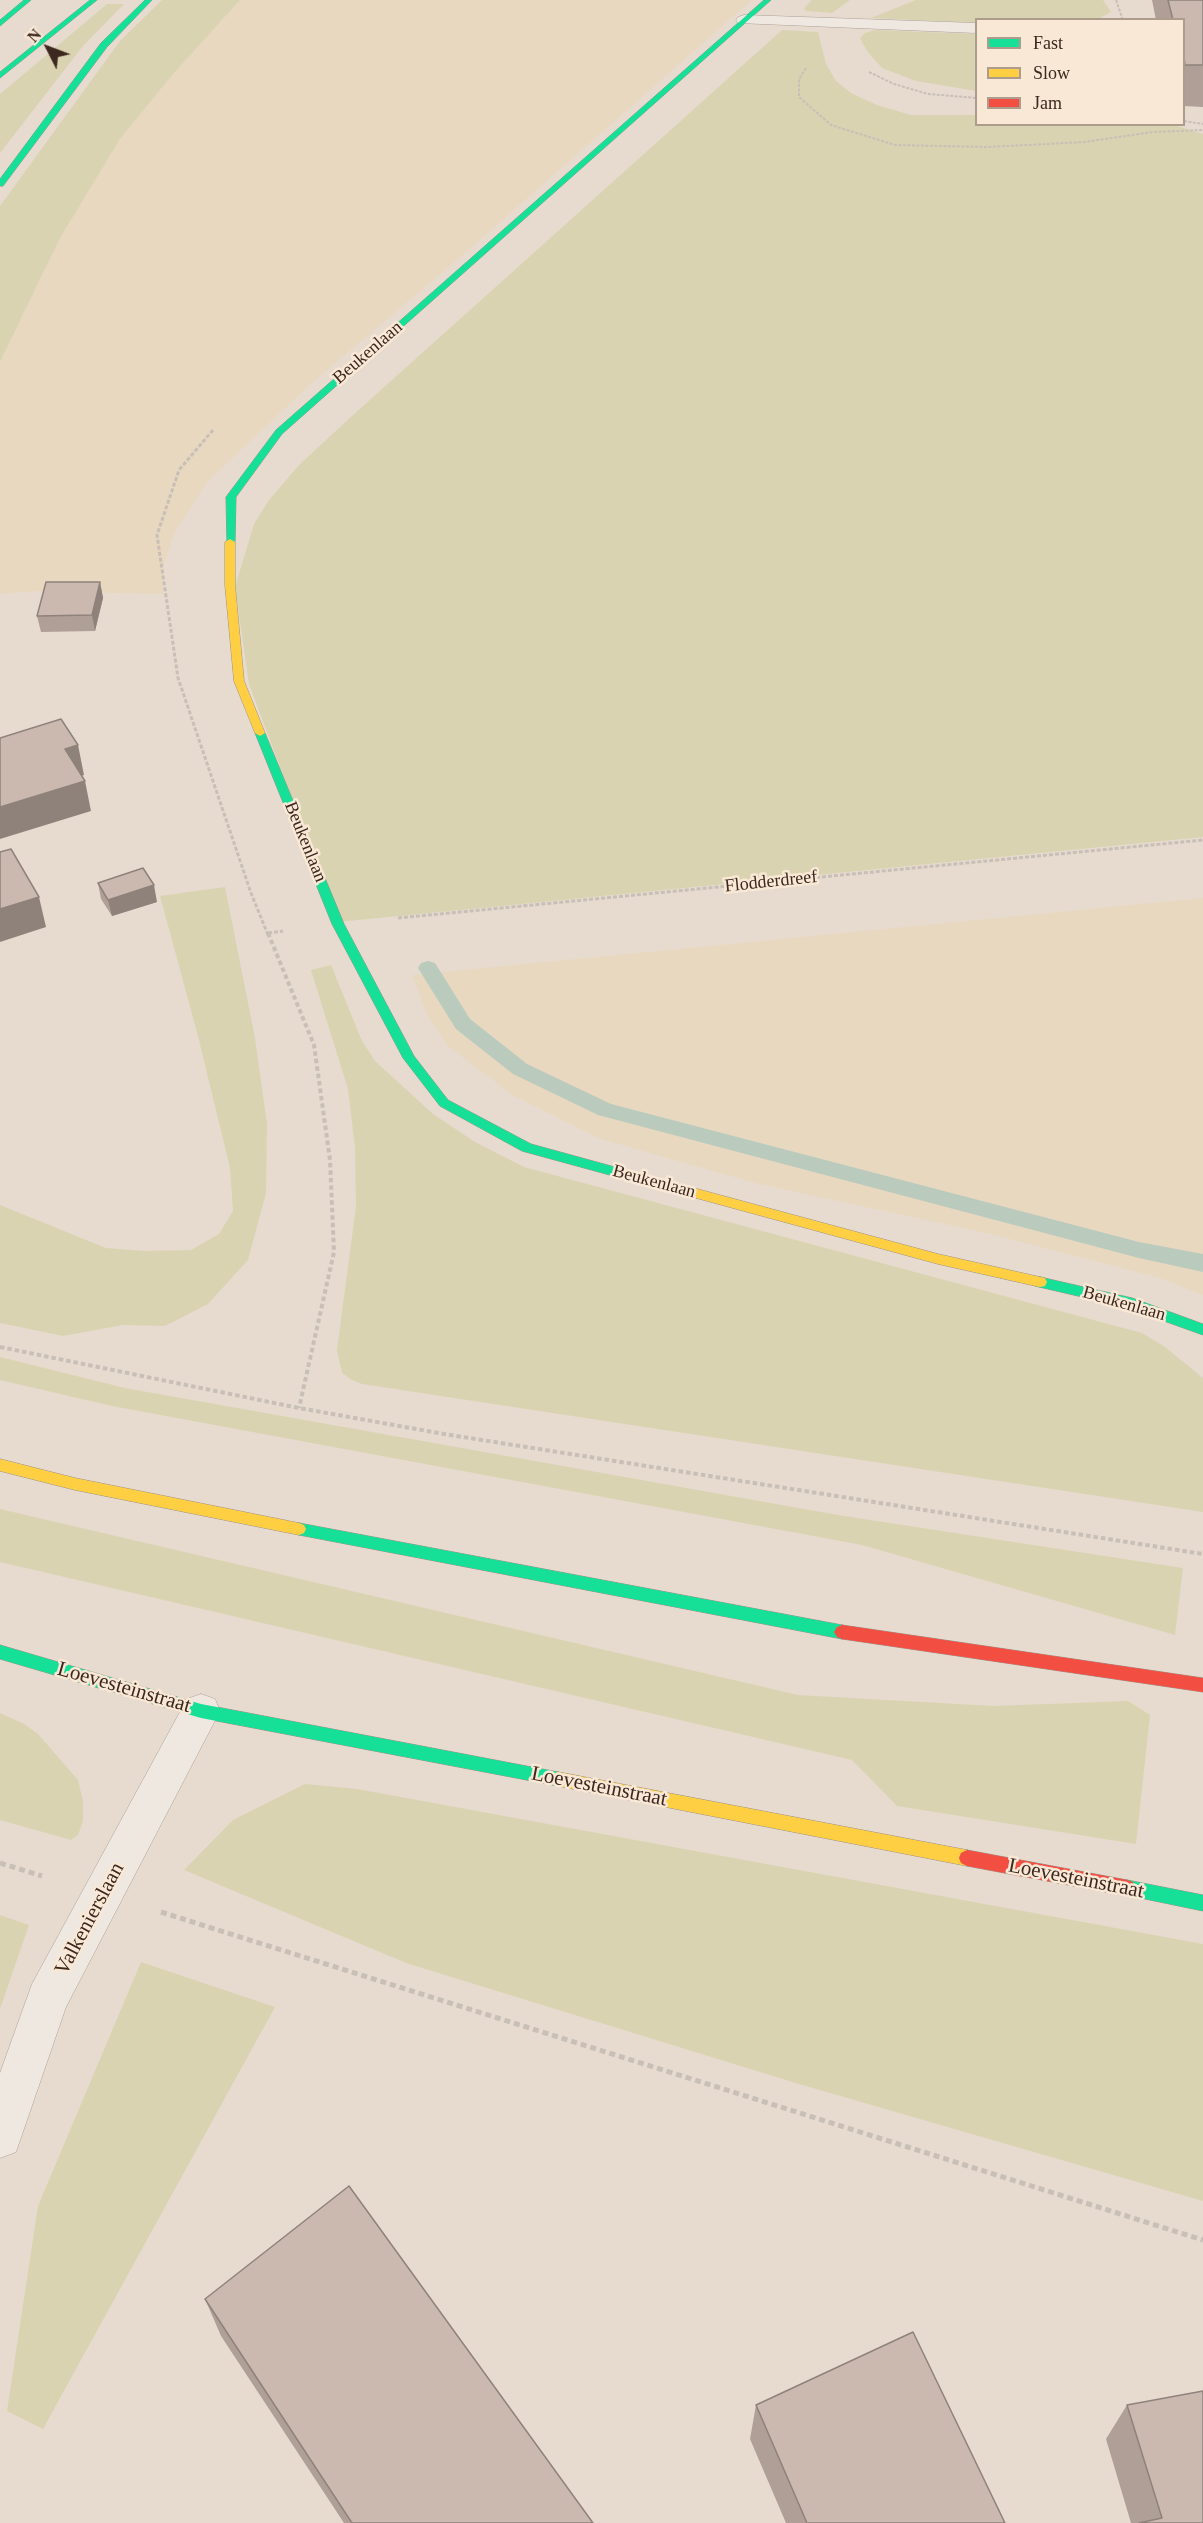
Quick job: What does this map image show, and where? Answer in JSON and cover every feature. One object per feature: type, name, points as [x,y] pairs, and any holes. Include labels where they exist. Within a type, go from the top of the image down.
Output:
[{"type":"street","points":[[0,11],[20,0]]},
{"type":"street","points":[[0,24],[28,0]]},
{"type":"street","points":[[0,76],[94,0]]},
{"type":"street","points":[[0,184],[104,45],[149,0]]},
{"type":"street","name":"Beukenlaan","points":[[768,0],[279,432],[231,497],[230,585],[239,681],[338,924],[409,1058],[444,1103],[527,1148],[938,1259],[1127,1302],[1203,1330]]},
{"type":"street","points":[[0,1465],[75,1484],[458,1560],[852,1633],[1203,1685]]},
{"type":"street","name":"Loevesteinstraat","points":[[0,1652],[201,1711],[1203,1904]]},
{"type":"street","name":"Valkenierslaan","points":[[0,2136],[47,1999],[201,1711]]},
{"type":"lane","points":[[744,20],[975,28]]},
{"type":"path","points":[[1116,0],[1123,18]]},
{"type":"path","points":[[810,63],[799,79],[799,97],[831,125],[895,145],[998,146],[1084,142],[1153,132],[1203,130]]},
{"type":"path","points":[[1185,121],[1203,124]]},
{"type":"path","name":"Flodderdreef","points":[[338,924],[1203,840]]},
{"type":"path","points":[[268,933],[314,1045],[330,1161],[334,1252],[299,1408]]},
{"type":"path","points":[[0,1347],[299,1408],[456,1436],[1203,1554]]},
{"type":"path","points":[[103,1894],[1203,2240]]},
{"type":"shaded area","points":[[162,0],[240,0],[173,74],[120,139],[60,238],[0,362],[0,206],[120,41]]},
{"type":"shaded area","points":[[240,0],[752,0],[457,260],[313,382],[208,481],[176,530],[164,564],[163,594],[34,591],[0,594],[0,362],[60,238],[120,139],[173,74]]},
{"type":"shaded area","points":[[812,0],[850,0],[832,13],[806,11],[804,8]]},
{"type":"shaded area","points":[[916,0],[1103,0],[1111,12],[1100,18],[975,18],[975,23],[871,18]]},
{"type":"shaded area","points":[[107,4],[124,4],[83,46],[0,153],[0,94]]},
{"type":"shaded area","points":[[782,30],[818,32],[826,64],[836,81],[851,93],[877,105],[911,115],[975,115],[975,126],[1177,126],[1203,134],[1203,837],[338,922],[249,684],[235,587],[254,524],[269,500],[299,465]]},
{"type":"shaded area","points":[[875,30],[975,34],[975,91],[916,81],[882,68],[867,51],[860,38],[865,33]]},
{"type":"shaded area","points":[[225,887],[255,1038],[267,1124],[266,1193],[248,1260],[208,1304],[165,1326],[123,1325],[63,1336],[0,1323],[0,1205],[106,1248],[145,1251],[191,1250],[219,1234],[233,1211],[230,1168],[198,1036],[160,896]]},
{"type":"shaded area","points":[[1203,898],[1203,1295],[1160,1278],[991,1234],[755,1183],[601,1139],[514,1096],[448,1046],[427,1015],[412,975]]},
{"type":"shaded area","points":[[331,965],[362,1041],[375,1061],[433,1114],[475,1142],[524,1167],[1142,1333],[1165,1347],[1203,1378],[1203,1512],[362,1384],[352,1380],[342,1373],[337,1350],[356,1206],[355,1148],[348,1089],[311,970]]},
{"type":"shaded area","points":[[0,1357],[125,1388],[838,1515],[1183,1568],[1175,1635],[862,1545],[112,1406],[0,1380]]},
{"type":"shaded area","points":[[0,1509],[798,1695],[993,1706],[1128,1701],[1150,1715],[1136,1844],[897,1806],[852,1760],[0,1562]]},
{"type":"shaded area","points":[[0,1713],[24,1724],[38,1734],[78,1780],[83,1801],[83,1821],[78,1835],[71,1840],[0,1820]]},
{"type":"shaded area","points":[[305,1784],[357,1789],[1203,1944],[1203,2201],[799,2084],[406,1963],[184,1870],[233,1820]]},
{"type":"shaded area","points":[[0,1915],[29,1925],[0,2009]]},
{"type":"shaded area","points":[[141,1962],[275,2007],[43,2429],[7,2411],[38,2206]]},
{"type":"building","points":[[1168,0],[1203,0],[1203,65],[1185,65],[1185,18],[1172,18]]},
{"type":"building","points":[[46,582],[100,582],[92,615],[37,616]]},
{"type":"building","points":[[61,719],[78,745],[65,749],[85,781],[0,807],[0,738]]},
{"type":"building","points":[[11,849],[39,897],[0,909],[0,852]]},
{"type":"building","points":[[143,868],[154,885],[108,900],[98,883]]},
{"type":"building","points":[[349,2186],[593,2523],[352,2523],[205,2299]]},
{"type":"building","points":[[913,2332],[1005,2523],[807,2523],[756,2405]]},
{"type":"building","points":[[1203,2391],[1203,2523],[1139,2523],[1162,2518],[1127,2405]]},
{"type":"waterway","points":[[428,968],[463,1024],[520,1069],[605,1110],[1139,1250],[1203,1263]]},
{"type":"traffic: fast","points":[[0,24],[28,0]]},
{"type":"traffic: fast","points":[[0,76],[94,0]]},
{"type":"traffic: fast","points":[[0,184],[104,45],[149,0]]},
{"type":"traffic: fast","points":[[230,542],[231,497],[279,432],[768,0]]},
{"type":"traffic: fast","points":[[260,733],[338,924],[409,1058],[444,1103],[527,1148],[679,1189]]},
{"type":"traffic: fast","points":[[1040,1282],[1127,1302],[1203,1330]]},
{"type":"traffic: fast","points":[[299,1529],[842,1632]]},
{"type":"traffic: fast","points":[[0,1652],[201,1711],[558,1779]]},
{"type":"traffic: fast","points":[[1127,1888],[1203,1903]]},
{"type":"traffic: slow","points":[[230,542],[230,585],[239,681],[260,733]]},
{"type":"traffic: slow","points":[[679,1189],[938,1259],[1040,1282]]},
{"type":"traffic: slow","points":[[0,1465],[75,1484],[299,1529]]},
{"type":"traffic: slow","points":[[558,1779],[967,1858]]},
{"type":"traffic: jam","points":[[842,1632],[1203,1685]]},
{"type":"traffic: jam","points":[[967,1858],[1127,1888]]}]
